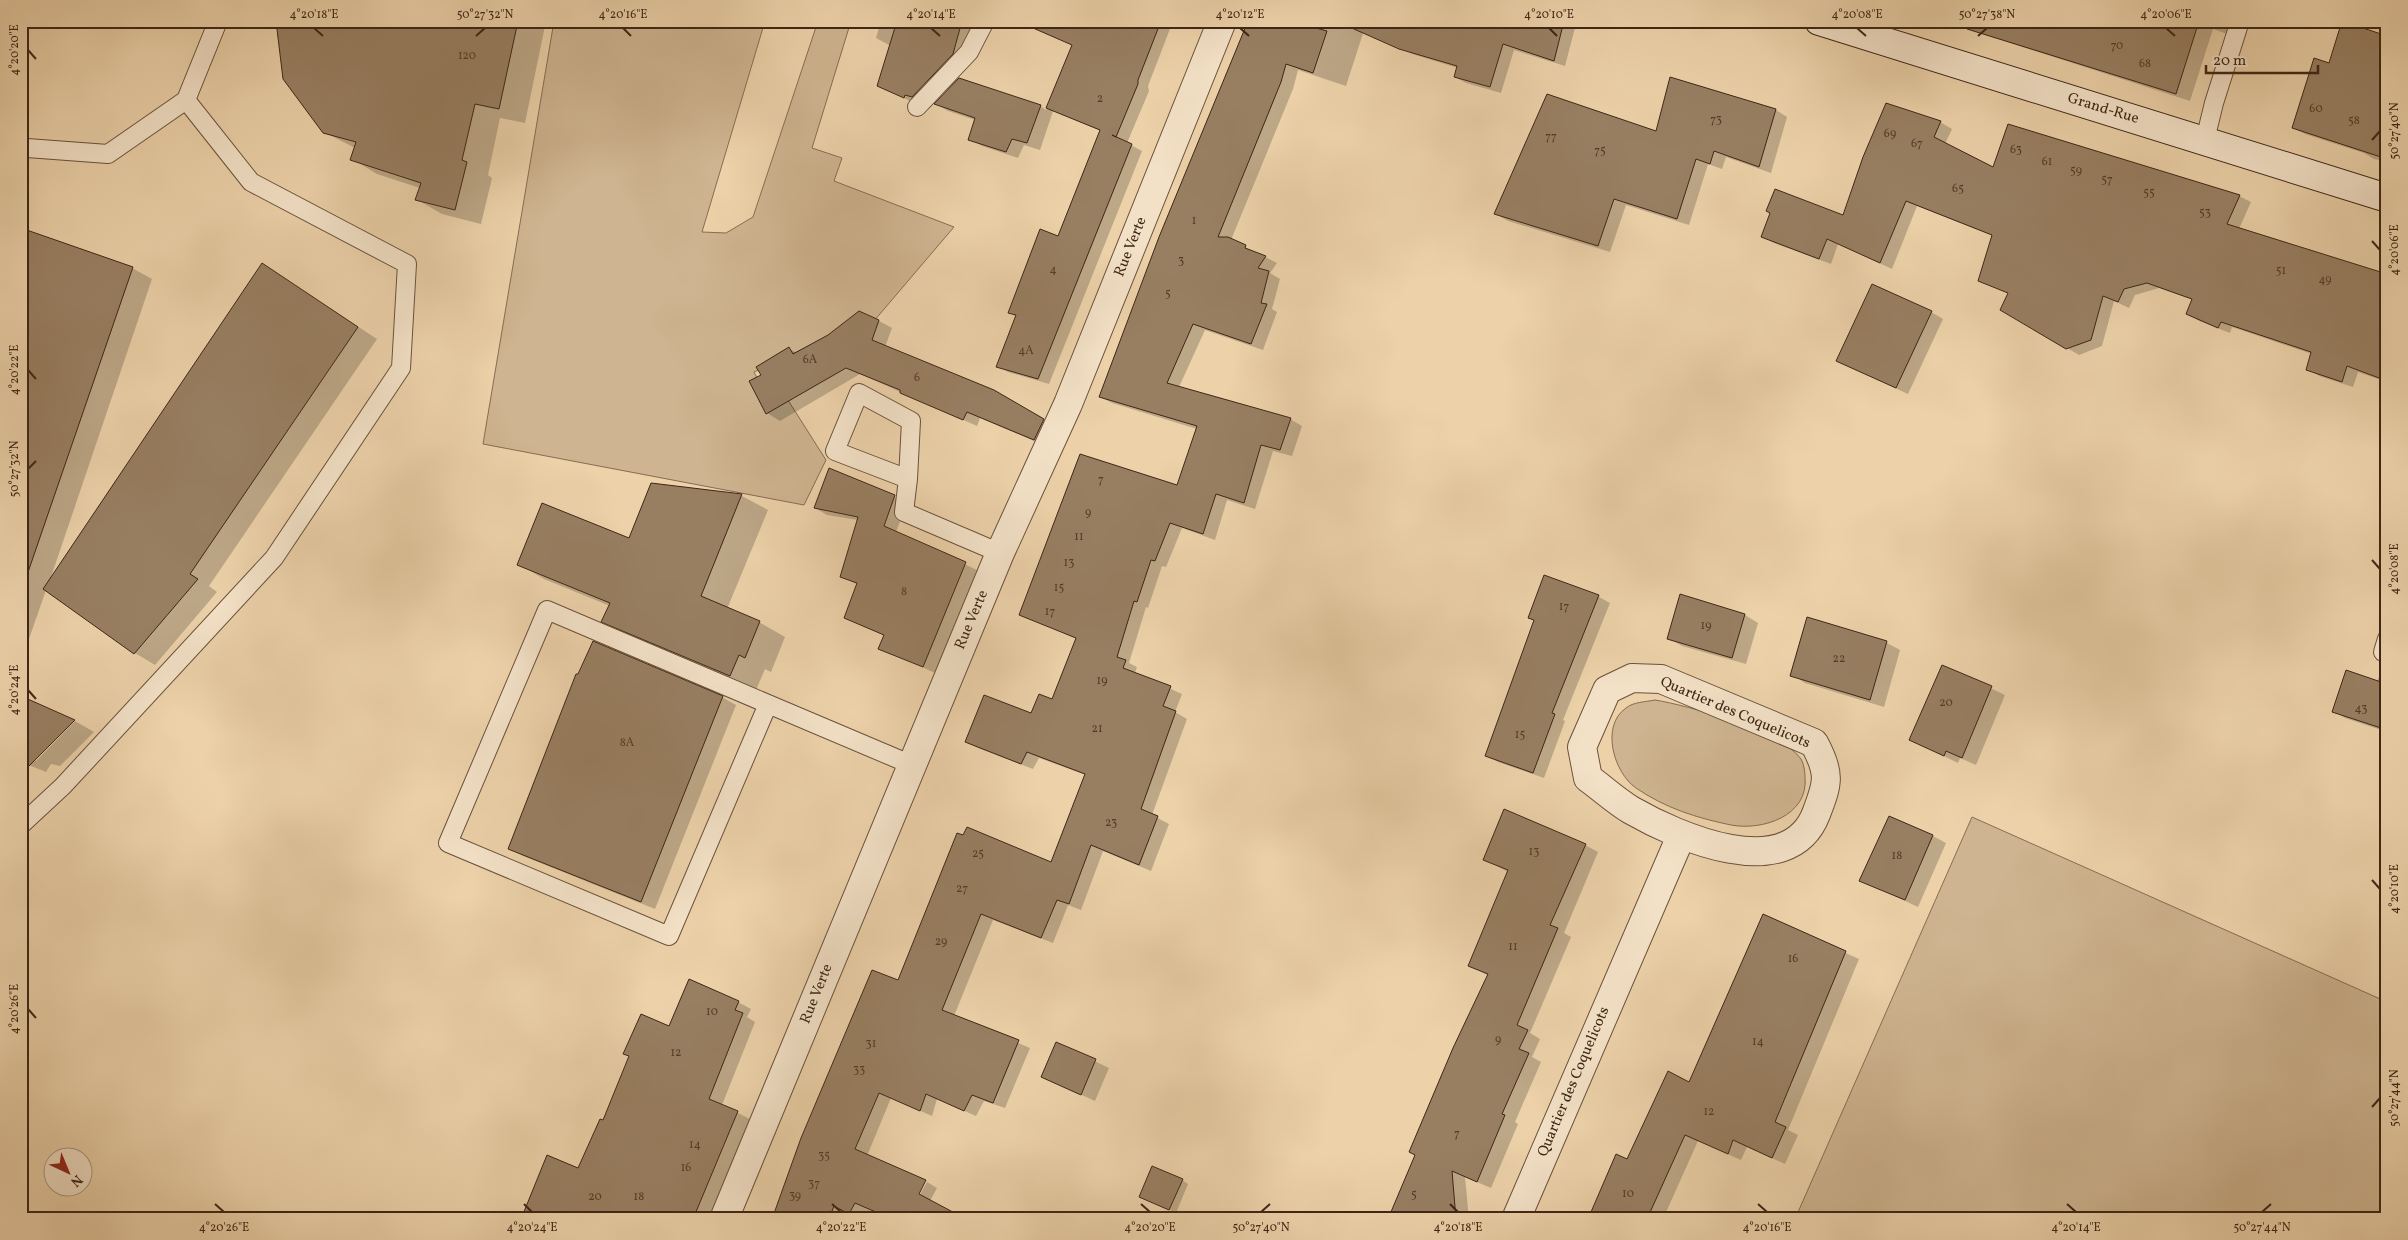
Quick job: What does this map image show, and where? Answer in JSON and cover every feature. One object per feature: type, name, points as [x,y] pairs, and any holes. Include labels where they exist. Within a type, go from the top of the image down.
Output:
[{"type":"street","name":"Rue Verte","points":[[724,1219],[1000,553],[1068,404],[1222,21]]},
{"type":"street","name":"Grand-Rue","points":[[1819,21],[2387,198]]},
{"type":"street","name":"Quartier des Coquelicots","points":[[1632,678],[1661,679],[1814,743],[1825,763],[1826,787],[1813,821],[1798,841],[1768,850],[1738,851],[1682,836],[1630,809],[1588,778],[1582,747],[1596,714],[1607,690],[1632,678]]},
{"type":"street","name":"Quartier des Coquelicots","points":[[1516,1219],[1682,836]]},
{"type":"lane","points":[[21,152],[28,148],[108,154],[186,100],[218,21]]},
{"type":"lane","points":[[917,107],[969,52],[985,21]]},
{"type":"lane","points":[[2205,140],[2214,102],[2240,21]]},
{"type":"lane","points":[[21,824],[62,786],[274,558],[400,368],[407,264],[251,182],[186,100]]},
{"type":"lane","points":[[908,479],[835,451],[859,393],[911,421],[908,479],[904,512],[1000,553]]},
{"type":"lane","points":[[768,704],[669,936],[448,843],[547,610],[912,765]]},
{"type":"shaded area","points":[[554,21],[765,21],[702,232],[726,233],[753,217],[818,21],[851,21],[812,148],[842,158],[834,181],[954,227],[862,335],[820,341],[754,372],[762,388],[786,397],[826,460],[804,505],[483,444]]},
{"type":"shaded area","points":[[1655,700],[1733,721],[1775,739],[1791,749],[1801,759],[1805,770],[1804,791],[1799,802],[1792,811],[1769,823],[1756,826],[1731,825],[1682,811],[1658,801],[1636,788],[1628,781],[1616,761],[1612,737],[1614,726],[1618,716],[1629,706]]},
{"type":"shaded area","points":[[1972,817],[2387,1002],[2387,1219],[1855,1219],[1851,1216],[1849,1219],[1795,1219]]},
{"type":"building","points":[[276,21],[518,21],[499,109],[475,104],[462,160],[467,162],[455,210],[415,200],[421,183],[350,160],[356,142],[323,133],[283,79]]},
{"type":"building","points":[[897,21],[962,21],[953,54],[912,97],[905,95],[904,98],[877,86]]},
{"type":"building","points":[[1017,21],[1161,21],[1116,137],[1132,144],[1038,379],[996,367],[1016,315],[1008,313],[1040,229],[1058,236],[1100,130],[1046,108],[1072,45]]},
{"type":"building","points":[[1248,21],[1291,21],[1327,31],[1313,73],[1286,64],[1281,82],[1218,237],[1228,237],[1246,245],[1245,248],[1266,256],[1258,268],[1269,271],[1261,303],[1267,304],[1251,344],[1193,324],[1167,383],[1291,418],[1280,450],[1261,445],[1244,503],[1216,494],[1203,534],[1170,523],[1155,561],[1151,560],[1137,602],[1134,601],[1117,657],[1126,660],[1123,668],[1171,686],[1163,706],[1176,711],[1141,809],[1158,816],[1139,865],[1091,845],[1069,904],[1057,900],[1041,938],[981,914],[942,1010],[1019,1040],[993,1103],[972,1095],[964,1111],[926,1094],[920,1111],[879,1093],[855,1149],[926,1180],[919,1194],[966,1219],[892,1219],[855,1203],[849,1214],[834,1206],[829,1219],[772,1219],[801,1138],[872,970],[898,980],[957,833],[963,835],[967,827],[1051,862],[1085,774],[1027,752],[1021,764],[965,742],[984,695],[1031,713],[1039,694],[1052,699],[1076,638],[1019,615],[1080,454],[1177,485],[1197,426],[1099,397],[1159,237]]},
{"type":"building","points":[[1336,21],[1564,21],[1554,61],[1503,44],[1490,87],[1454,77],[1457,66],[1399,49]]},
{"type":"building","points":[[1968,21],[2199,21],[2176,94],[1967,29]]},
{"type":"building","points":[[2342,21],[2387,36],[2387,159],[2292,128],[2314,58],[2329,63]]},
{"type":"building","points":[[1670,77],[1776,109],[1759,167],[1714,151],[1710,164],[1696,159],[1677,219],[1614,199],[1598,246],[1494,214],[1547,94],[1656,131]]},
{"type":"building","points":[[959,78],[1041,105],[1027,143],[1012,139],[1006,152],[968,140],[975,118],[934,104]]},
{"type":"building","points":[[1886,103],[1941,121],[1934,137],[1993,167],[2008,124],[2240,195],[2227,224],[2387,274],[2387,381],[2347,366],[2342,382],[2306,370],[2311,352],[2221,322],[2218,328],[2186,314],[2192,299],[2147,283],[2124,289],[2118,302],[2103,296],[2091,340],[2066,349],[2000,310],[2008,293],[1978,281],[1992,235],[1906,201],[1880,263],[1827,239],[1819,259],[1761,237],[1770,213],[1766,211],[1775,189],[1843,215],[1863,157]]},
{"type":"building","points":[[21,228],[133,267],[26,578],[21,578]]},
{"type":"building","points":[[262,263],[358,327],[190,574],[198,579],[134,654],[43,589]]},
{"type":"building","points":[[1872,284],[1932,311],[1896,388],[1836,361]]},
{"type":"building","points":[[859,311],[879,320],[872,340],[994,390],[1044,419],[1034,440],[967,412],[963,420],[900,393],[900,390],[846,368],[766,414],[749,381],[761,375],[756,367],[789,347],[793,354],[828,335]]},
{"type":"building","points":[[829,468],[895,495],[884,526],[966,562],[923,667],[878,649],[884,635],[844,618],[857,583],[840,577],[858,517],[814,508]]},
{"type":"building","points":[[651,483],[742,494],[701,596],[760,621],[745,658],[739,655],[730,676],[601,622],[610,603],[517,565],[542,503],[629,538]]},
{"type":"building","points":[[1544,575],[1599,595],[1552,713],[1555,714],[1533,773],[1485,756],[1534,620],[1528,618]]},
{"type":"building","points":[[1680,594],[1745,614],[1732,658],[1667,639]]},
{"type":"building","points":[[1807,617],[1887,641],[1870,700],[1790,676]]},
{"type":"building","points":[[593,641],[723,696],[641,902],[508,849],[576,674],[578,674]]},
{"type":"building","points":[[1942,665],[1992,686],[1962,758],[1946,751],[1944,756],[1909,740]]},
{"type":"building","points":[[2346,670],[2387,684],[2387,730],[2332,712]]},
{"type":"building","points":[[21,696],[75,720],[21,774]]},
{"type":"building","points":[[1504,809],[1586,844],[1550,925],[1558,928],[1517,1025],[1528,1030],[1519,1049],[1529,1053],[1502,1114],[1505,1115],[1477,1182],[1452,1171],[1456,1219],[1388,1219],[1415,1155],[1409,1152],[1453,1048],[1488,974],[1468,966],[1508,870],[1483,860]]},
{"type":"building","points":[[1889,816],[1933,835],[1905,900],[1859,881]]},
{"type":"building","points":[[1763,914],[1846,951],[1775,1122],[1786,1127],[1772,1158],[1733,1140],[1728,1154],[1685,1135],[1647,1219],[1607,1219],[1591,1212],[1616,1154],[1627,1159],[1668,1071],[1689,1082]]},
{"type":"building","points":[[689,979],[739,1001],[735,1010],[743,1013],[709,1099],[738,1111],[693,1219],[521,1219],[547,1155],[578,1168],[600,1119],[603,1120],[629,1056],[623,1054],[641,1014],[669,1026]]},
{"type":"building","points":[[1056,1042],[1096,1059],[1081,1095],[1041,1077]]},
{"type":"building","points":[[1152,1166],[1183,1179],[1169,1210],[1139,1197]]}]
